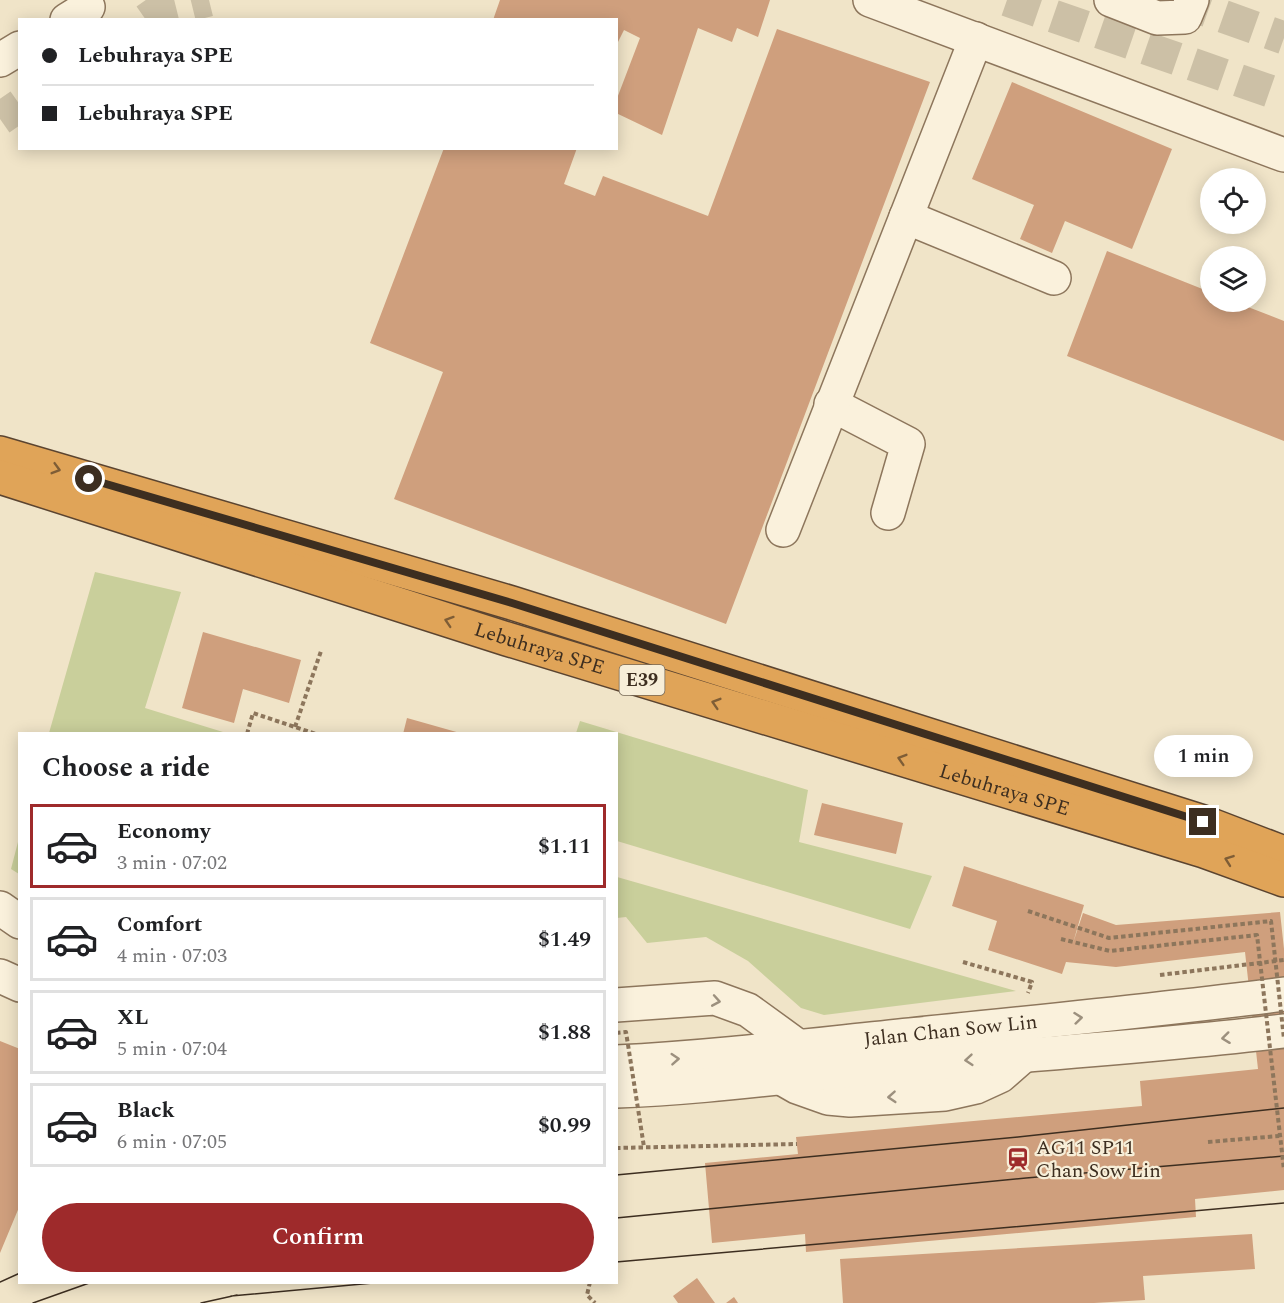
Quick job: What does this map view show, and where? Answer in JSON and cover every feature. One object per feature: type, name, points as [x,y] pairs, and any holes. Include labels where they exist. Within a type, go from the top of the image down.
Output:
[{"type":"highway","name":"Lebuhraya SPE","points":[[0,453],[512,603],[1203,822],[1284,854]]},
{"type":"highway","name":"Lebuhraya SPE","points":[[0,477],[507,639],[1204,850],[1284,880]]},
{"type":"street","points":[[870,0],[1284,155]]},
{"type":"street","points":[[1111,0],[1157,18],[1185,17],[1192,0]]},
{"type":"street","points":[[783,530],[976,39]]},
{"type":"street","points":[[0,60],[18,49]]},
{"type":"street","points":[[906,217],[1054,278]]},
{"type":"street","points":[[831,404],[908,444],[888,513]]},
{"type":"street","points":[[0,908],[18,921]]},
{"type":"street","points":[[0,936],[18,944]]},
{"type":"street","points":[[0,976],[18,986]]},
{"type":"street","points":[[0,984],[18,987]]},
{"type":"street","name":"Jalan Chan Sow Lin","points":[[618,1062],[681,1059],[799,1047],[1158,1010],[1284,994]]},
{"type":"street","points":[[618,1005],[715,998],[748,1010],[799,1047]]},
{"type":"street","name":"Jalan Chan Sow Lin","points":[[618,1091],[1192,1042],[1284,1031]]},
{"type":"path","points":[[295,727],[321,651]]},
{"type":"path","points":[[248,732],[253,714],[310,732]]},
{"type":"path","points":[[1028,911],[1110,938],[1271,921],[1284,1040]]},
{"type":"path","points":[[1061,939],[1110,951],[1257,935],[1284,1170]]},
{"type":"path","points":[[963,962],[1032,982]]},
{"type":"path","points":[[618,1033],[626,1032],[644,1147]]},
{"type":"path","points":[[1208,1142],[1279,1136]]},
{"type":"path","points":[[618,1149],[797,1144]]},
{"type":"path","points":[[590,1284],[587,1295],[595,1303]]},
{"type":"green space","points":[[95,572],[181,592],[145,708],[223,732],[49,732]]},
{"type":"green space","points":[[580,721],[616,732],[576,732]]},
{"type":"green space","points":[[618,732],[808,790],[799,842],[932,876],[910,929],[618,841]]},
{"type":"green space","points":[[18,842],[18,873],[11,869]]},
{"type":"green space","points":[[618,878],[1016,991],[824,1015],[801,1008],[748,961],[706,937],[647,943],[626,917],[618,918]]},
{"type":"building","points":[[500,0],[770,0],[758,37],[737,28],[732,42],[698,28],[662,135],[618,114],[618,96],[640,38],[624,30],[618,42],[618,18],[494,18]]},
{"type":"building","points":[[777,29],[930,82],[726,624],[394,499],[443,372],[370,343],[443,150],[576,150],[564,184],[595,196],[603,176],[708,216]]},
{"type":"building","points":[[1012,82],[1172,149],[1132,249],[1065,221],[1052,253],[1020,239],[1034,205],[972,179]]},
{"type":"building","points":[[1107,251],[1200,288],[1200,312],[1261,312],[1284,321],[1284,441],[1067,356]]},
{"type":"building","points":[[203,632],[301,660],[289,703],[243,689],[234,723],[182,708]]},
{"type":"building","points":[[407,718],[456,732],[404,732]]},
{"type":"building","points":[[822,803],[903,823],[896,854],[814,835]]},
{"type":"building","name":"AG11 SP11 Chan Sow Lin","points":[[964,866],[1084,905],[1073,943],[1083,913],[1116,925],[1280,912],[1284,949],[1284,1190],[1195,1199],[1196,1217],[806,1252],[805,1234],[712,1243],[705,1163],[798,1154],[796,1137],[1142,1106],[1140,1081],[1258,1069],[1245,952],[1116,967],[1066,962],[1062,974],[988,950],[997,921],[952,906]]},
{"type":"building","points":[[0,1041],[18,1048],[18,1210],[0,1253]]},
{"type":"building","points":[[1252,1234],[1255,1269],[1143,1276],[1145,1300],[1094,1303],[843,1303],[840,1259]]},
{"type":"building","points":[[697,1278],[715,1303],[678,1303],[673,1296]]},
{"type":"building","points":[[734,1297],[738,1303],[726,1303]]},
{"type":"tunnel","points":[[149,18],[156,13],[209,0]]},
{"type":"tunnel","points":[[1007,0],[1284,96]]},
{"type":"tunnel","points":[[1177,0],[1284,38]]},
{"type":"tunnel","points":[[0,119],[18,106]]},
{"type":"tram line","points":[[618,1175],[1018,1137],[1284,1108]]},
{"type":"tram line","points":[[618,1218],[1026,1178],[1284,1156]]},
{"type":"tram line","points":[[618,1262],[1284,1203]]},
{"type":"tram line","points":[[0,1282],[18,1274]]},
{"type":"tram line","points":[[33,1303],[86,1284]]},
{"type":"tram line","points":[[231,1296],[362,1284]]},
{"type":"tram line","points":[[201,1303],[237,1295]]},
{"type":"place","name":"AG11 SP11 Chan Sow Lin","points":[[1018,1159]]},
{"type":"route","points":[[89,479],[512,603],[1203,822]]}]
